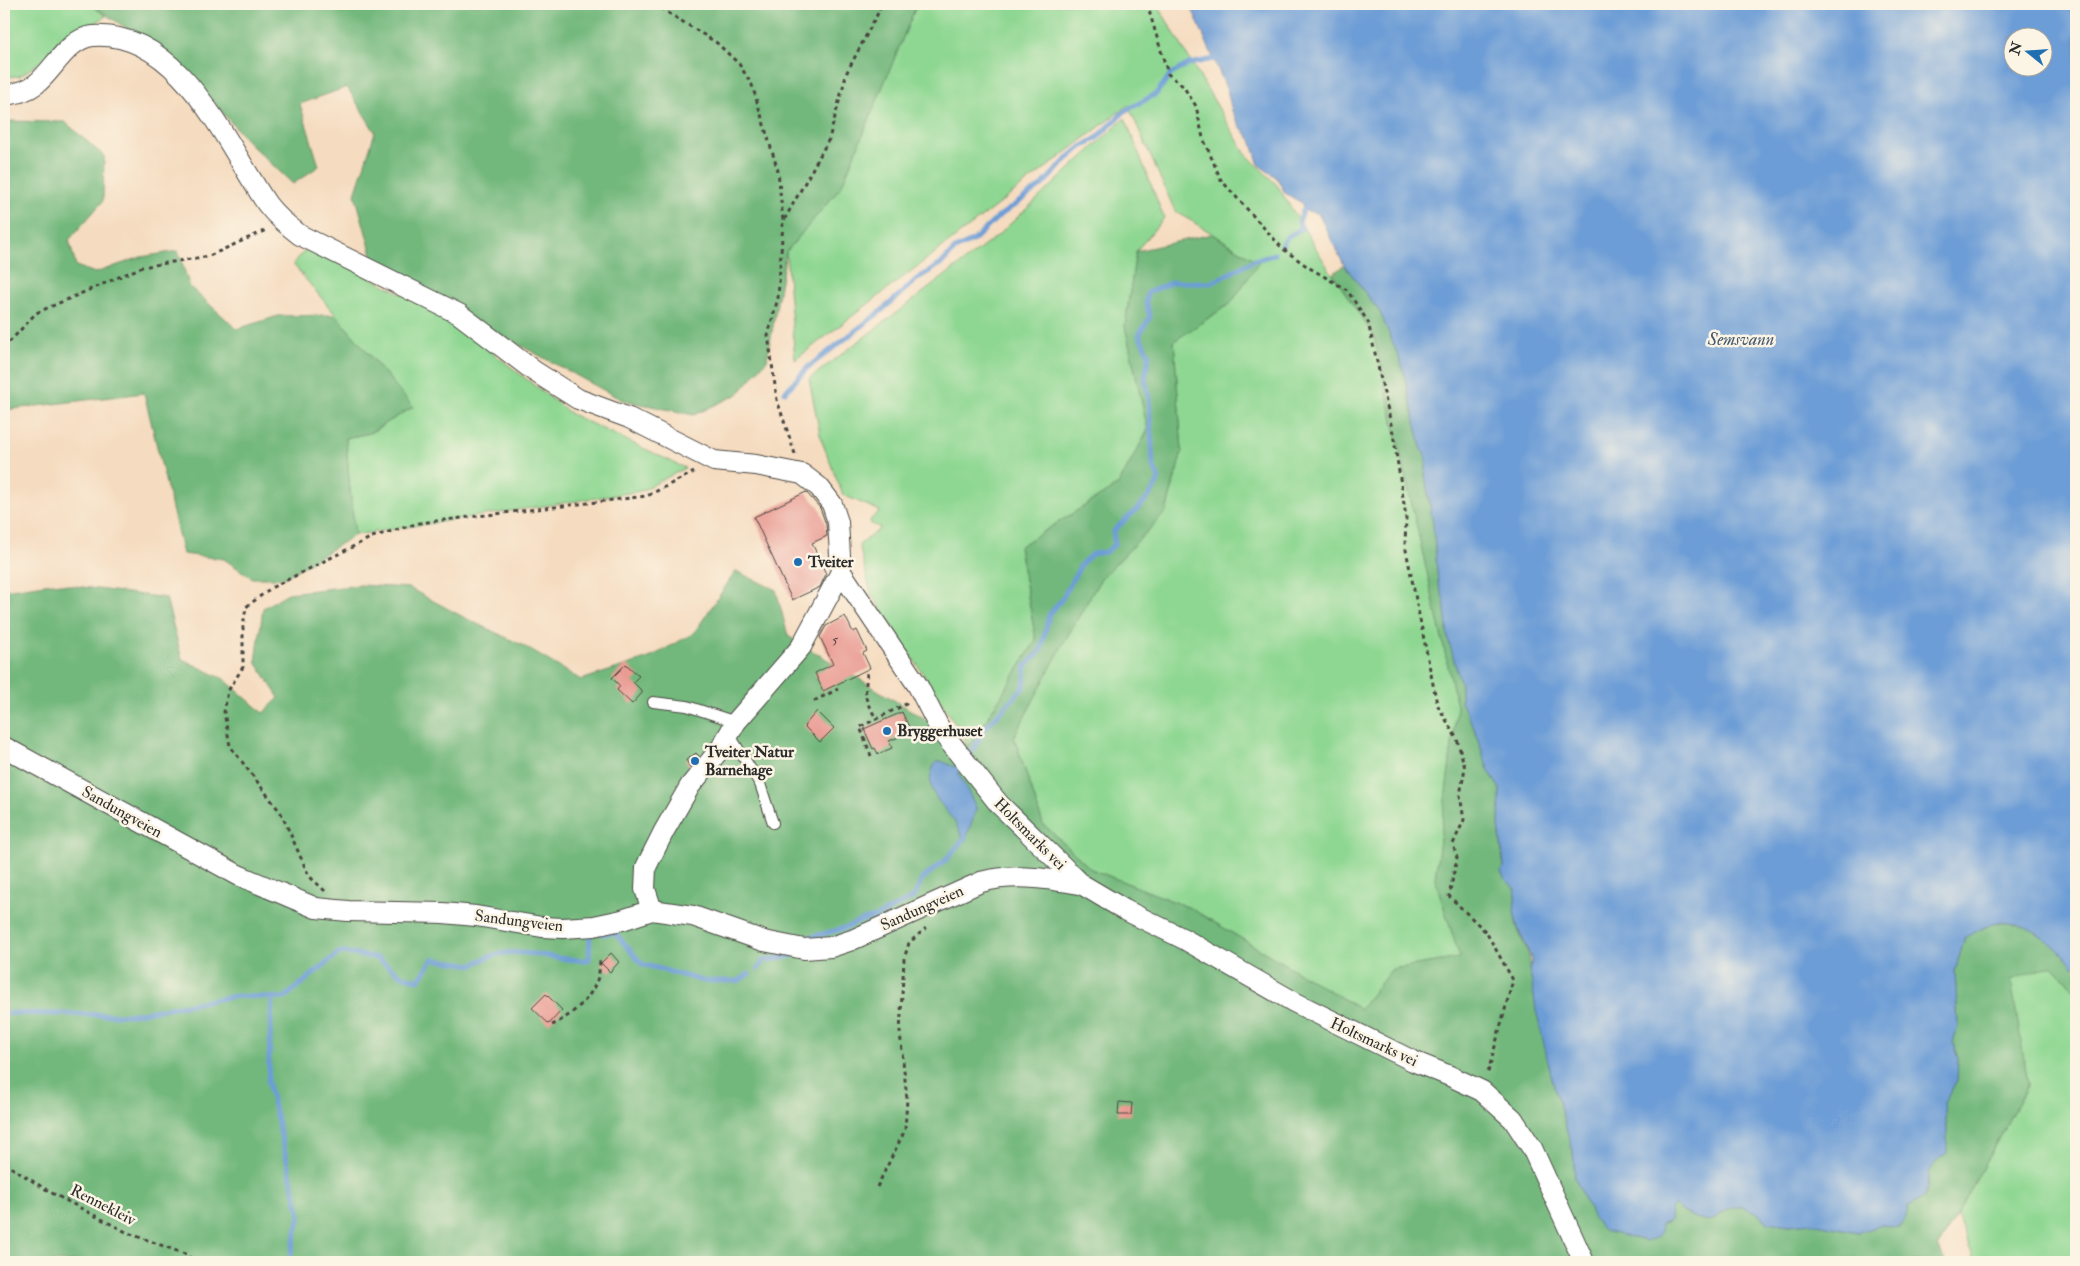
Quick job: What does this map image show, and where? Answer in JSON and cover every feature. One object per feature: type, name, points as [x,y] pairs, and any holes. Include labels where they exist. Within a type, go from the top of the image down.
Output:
[{"type":"street","points":[[4,95],[15,94],[36,84],[68,48],[89,36],[112,35],[140,46],[168,63],[189,85],[237,152],[268,205],[300,235],[459,314],[534,371],[578,400],[629,418],[714,461],[756,465],[802,474],[819,487],[832,504],[838,522],[841,572],[801,647],[732,728],[721,748],[690,786],[664,831],[646,867],[645,889],[652,910]]},
{"type":"street","name":"Holtsmarks vei","points":[[841,572],[918,686],[941,731],[999,804],[1081,884],[1125,910],[1184,939],[1294,1002],[1413,1061],[1482,1091],[1513,1119],[1532,1148],[1584,1262]]},
{"type":"street","name":"Sandungveien","points":[[4,747],[238,875],[316,908],[348,911],[442,912],[542,927],[563,928],[594,926],[622,920],[652,910],[693,916],[764,941],[804,950],[831,947],[852,940],[981,882],[1018,876],[1081,884]]},
{"type":"lane","points":[[653,702],[687,706],[732,728],[760,784],[773,823]]},
{"type":"path","points":[[641,4],[656,5],[717,43],[739,64],[752,85],[778,171],[783,222],[778,298],[768,335],[778,400],[802,474]]},
{"type":"path","points":[[783,222],[829,139],[847,72],[879,11],[880,4]]},
{"type":"path","points":[[1147,4],[1168,74],[1183,86],[1196,106],[1203,138],[1221,180],[1282,248],[1308,267],[1347,290],[1368,322],[1394,433],[1406,517],[1405,545],[1437,704],[1457,739],[1465,768],[1460,795],[1464,820],[1453,844],[1457,858],[1449,896],[1486,932],[1513,980],[1482,1091]]},
{"type":"path","points":[[4,348],[36,313],[142,267],[209,256],[284,222]]},
{"type":"path","points":[[348,911],[309,876],[281,813],[230,746],[224,712],[228,691],[243,667],[243,626],[246,607],[270,588],[372,537],[419,523],[646,496],[714,461]]},
{"type":"path","points":[[867,673],[865,697],[867,705],[877,719]]},
{"type":"path","points":[[814,701],[838,690]]},
{"type":"path","points":[[871,756],[860,727],[900,707]]},
{"type":"path","points":[[877,1187],[905,1130],[907,1099],[900,1032],[904,959],[909,943],[923,930],[932,925]]},
{"type":"path","points":[[552,1025],[560,1022],[586,999],[595,987],[600,958]]},
{"type":"path","name":"Rennekleiv","points":[[4,1163],[50,1192],[128,1233],[188,1255],[193,1262]]},
{"type":"green space","points":[[4,4],[90,4],[106,16],[20,76],[4,77]]},
{"type":"green space","points":[[90,4],[917,4],[841,187],[786,252],[767,360],[738,394],[694,415],[622,400],[464,315],[373,258],[355,194],[375,132],[347,87],[300,104],[319,166],[293,184],[249,143],[179,63]]},
{"type":"green space","points":[[917,4],[1157,4],[1245,153],[1277,185],[1325,263],[1374,336],[1457,706],[1435,879],[1460,958],[1392,969],[1360,1009],[1190,908],[1091,869],[1043,824],[1014,737],[1063,644],[1100,580],[1166,512],[1182,451],[1174,341],[1231,303],[1259,262],[1175,211],[1128,105],[795,360],[786,252],[841,187]]},
{"type":"green space","points":[[1125,118],[1164,218],[1136,251],[1125,326],[1148,430],[1118,485],[1019,547],[1036,640],[970,746],[871,594],[859,545],[881,528],[871,524],[870,520],[880,511],[843,495],[821,439],[809,379],[996,237]]},
{"type":"green space","points":[[4,121],[65,122],[104,156],[103,201],[69,240],[76,266],[95,273],[141,257],[178,251],[190,287],[237,329],[278,316],[336,315],[413,407],[369,433],[346,438],[355,535],[284,578],[252,578],[224,559],[183,554],[144,393],[4,410]]},
{"type":"green space","points":[[1212,234],[1259,262],[1231,303],[1174,341],[1182,451],[1166,512],[1100,580],[1063,644],[1014,737],[1043,824],[1091,869],[1190,908],[1360,1009],[1392,969],[1460,958],[1435,879],[1457,706],[1374,336],[1333,274],[1344,265],[1380,312],[1402,365],[1421,447],[1427,460],[1425,475],[1433,523],[1438,583],[1444,600],[1448,638],[1461,685],[1461,702],[1474,728],[1488,769],[1500,789],[1499,826],[1505,879],[1516,889],[1515,919],[1530,960],[1530,971],[1554,1087],[1573,1151],[1575,1178],[1604,1230],[1646,1241],[1661,1224],[1670,1220],[1671,1208],[1675,1205],[1691,1216],[1710,1221],[1732,1207],[1744,1207],[1757,1213],[1768,1222],[1789,1225],[1811,1223],[1859,1232],[1882,1225],[1899,1227],[1906,1218],[1908,1206],[1925,1197],[1930,1170],[1947,1129],[1944,1103],[1957,1080],[1958,1059],[1953,1043],[1958,1027],[1955,971],[1965,937],[1998,923],[2021,925],[2042,936],[2076,969],[2076,992],[2052,965],[2011,980],[2028,1084],[1957,1215],[1938,1246],[1945,1262],[4,1262],[4,590],[52,583],[166,598],[182,659],[224,679],[263,713],[279,698],[256,662],[263,608],[288,593],[361,585],[409,588],[469,620],[522,645],[581,680],[649,658],[694,633],[736,571],[776,590],[788,636],[970,746],[1036,640],[1019,547],[1118,485],[1148,430],[1125,326],[1136,251]]},
{"type":"green space","points":[[309,246],[447,317],[571,414],[685,468],[641,491],[355,535],[346,438],[370,433],[413,407],[293,264]]},
{"type":"green space","points":[[2052,965],[2076,992],[2076,1262],[1975,1262],[1957,1215],[2028,1084],[2010,980]]},
{"type":"water","name":"Semsvann","points":[[1190,4],[2076,4],[2076,969],[2042,936],[2021,925],[1998,923],[1965,937],[1955,971],[1958,1027],[1953,1043],[1958,1059],[1957,1080],[1944,1103],[1947,1153],[1932,1167],[1928,1177],[1925,1197],[1908,1206],[1906,1218],[1899,1227],[1882,1225],[1859,1232],[1811,1223],[1789,1225],[1768,1222],[1757,1213],[1744,1207],[1732,1207],[1710,1221],[1691,1216],[1675,1205],[1671,1208],[1670,1220],[1661,1224],[1661,1231],[1658,1237],[1646,1241],[1604,1231],[1593,1218],[1575,1178],[1573,1151],[1554,1087],[1536,1010],[1530,971],[1532,960],[1518,928],[1514,911],[1516,889],[1505,879],[1501,872],[1504,866],[1499,826],[1500,789],[1488,769],[1474,728],[1461,702],[1461,685],[1448,638],[1444,600],[1438,583],[1433,523],[1425,475],[1427,460],[1421,447],[1402,365],[1380,312],[1344,265],[1318,213],[1303,210],[1302,203],[1285,193],[1277,178],[1259,165],[1251,140],[1240,126],[1232,111],[1227,90]]},
{"type":"water","points":[[941,761],[955,767],[957,766],[960,769],[958,772],[976,807],[965,841],[931,787],[932,771],[936,762]]},
{"type":"building","name":"Tveiter","points":[[806,492],[820,508],[826,524],[827,536],[812,543],[826,574],[820,587],[792,600],[754,517]]},
{"type":"building","points":[[845,616],[853,632],[857,630],[867,651],[863,653],[870,668],[823,691],[815,673],[833,664],[820,637],[826,626]]},
{"type":"building","points":[[626,664],[639,676],[633,682],[643,692],[632,704],[617,690],[620,686],[612,678]]},
{"type":"building","points":[[817,711],[834,728],[820,742],[804,726]]},
{"type":"building","points":[[902,712],[911,732],[889,741],[892,748],[878,754],[875,748],[873,749],[864,729]]},
{"type":"building","points":[[696,753],[699,756],[690,767],[686,760]]},
{"type":"building","points":[[611,953],[619,962],[610,972],[601,963]]},
{"type":"building","points":[[546,994],[562,1010],[549,1024],[532,1008]]},
{"type":"building","points":[[1119,1102],[1132,1103],[1131,1115],[1118,1115]]},
{"type":"waterway","points":[[785,392],[807,368],[880,312],[917,279],[941,264],[955,249],[974,240],[998,217],[1041,186],[1067,159],[1081,147],[1097,138],[1125,111],[1156,94],[1171,74],[1189,64],[1214,59]]},
{"type":"waterway","points":[[1282,245],[1287,237],[1302,228],[1299,223],[1303,210]]},
{"type":"waterway","points":[[970,755],[985,728],[1024,687],[1026,666],[1041,650],[1049,615],[1062,599],[1082,563],[1092,554],[1106,552],[1115,544],[1113,532],[1146,500],[1156,486],[1159,478],[1153,466],[1149,398],[1145,378],[1149,355],[1139,335],[1150,317],[1146,302],[1147,293],[1172,282],[1211,283],[1255,260],[1275,254]]},
{"type":"waterway","points":[[800,940],[845,928],[863,920],[876,917],[914,897],[922,879],[945,861],[965,835]]},
{"type":"waterway","points":[[602,934],[615,933],[642,964],[703,981],[738,981],[749,974]]},
{"type":"waterway","points":[[4,1013],[128,1015],[236,996],[284,998],[340,952],[377,958],[402,976],[419,980],[433,959],[473,965],[488,957],[516,953],[589,960],[590,938]]},
{"type":"waterway","points":[[758,969],[763,961],[791,956]]},
{"type":"waterway","points":[[272,998],[268,1082],[300,1215],[289,1262]]},
{"type":"place","name":"Tveiter","points":[[798,562]]},
{"type":"place","name":"Bryggerhuset","points":[[887,731]]},
{"type":"place","name":"Tveiter Natur Barnehage","points":[[695,761]]}]
